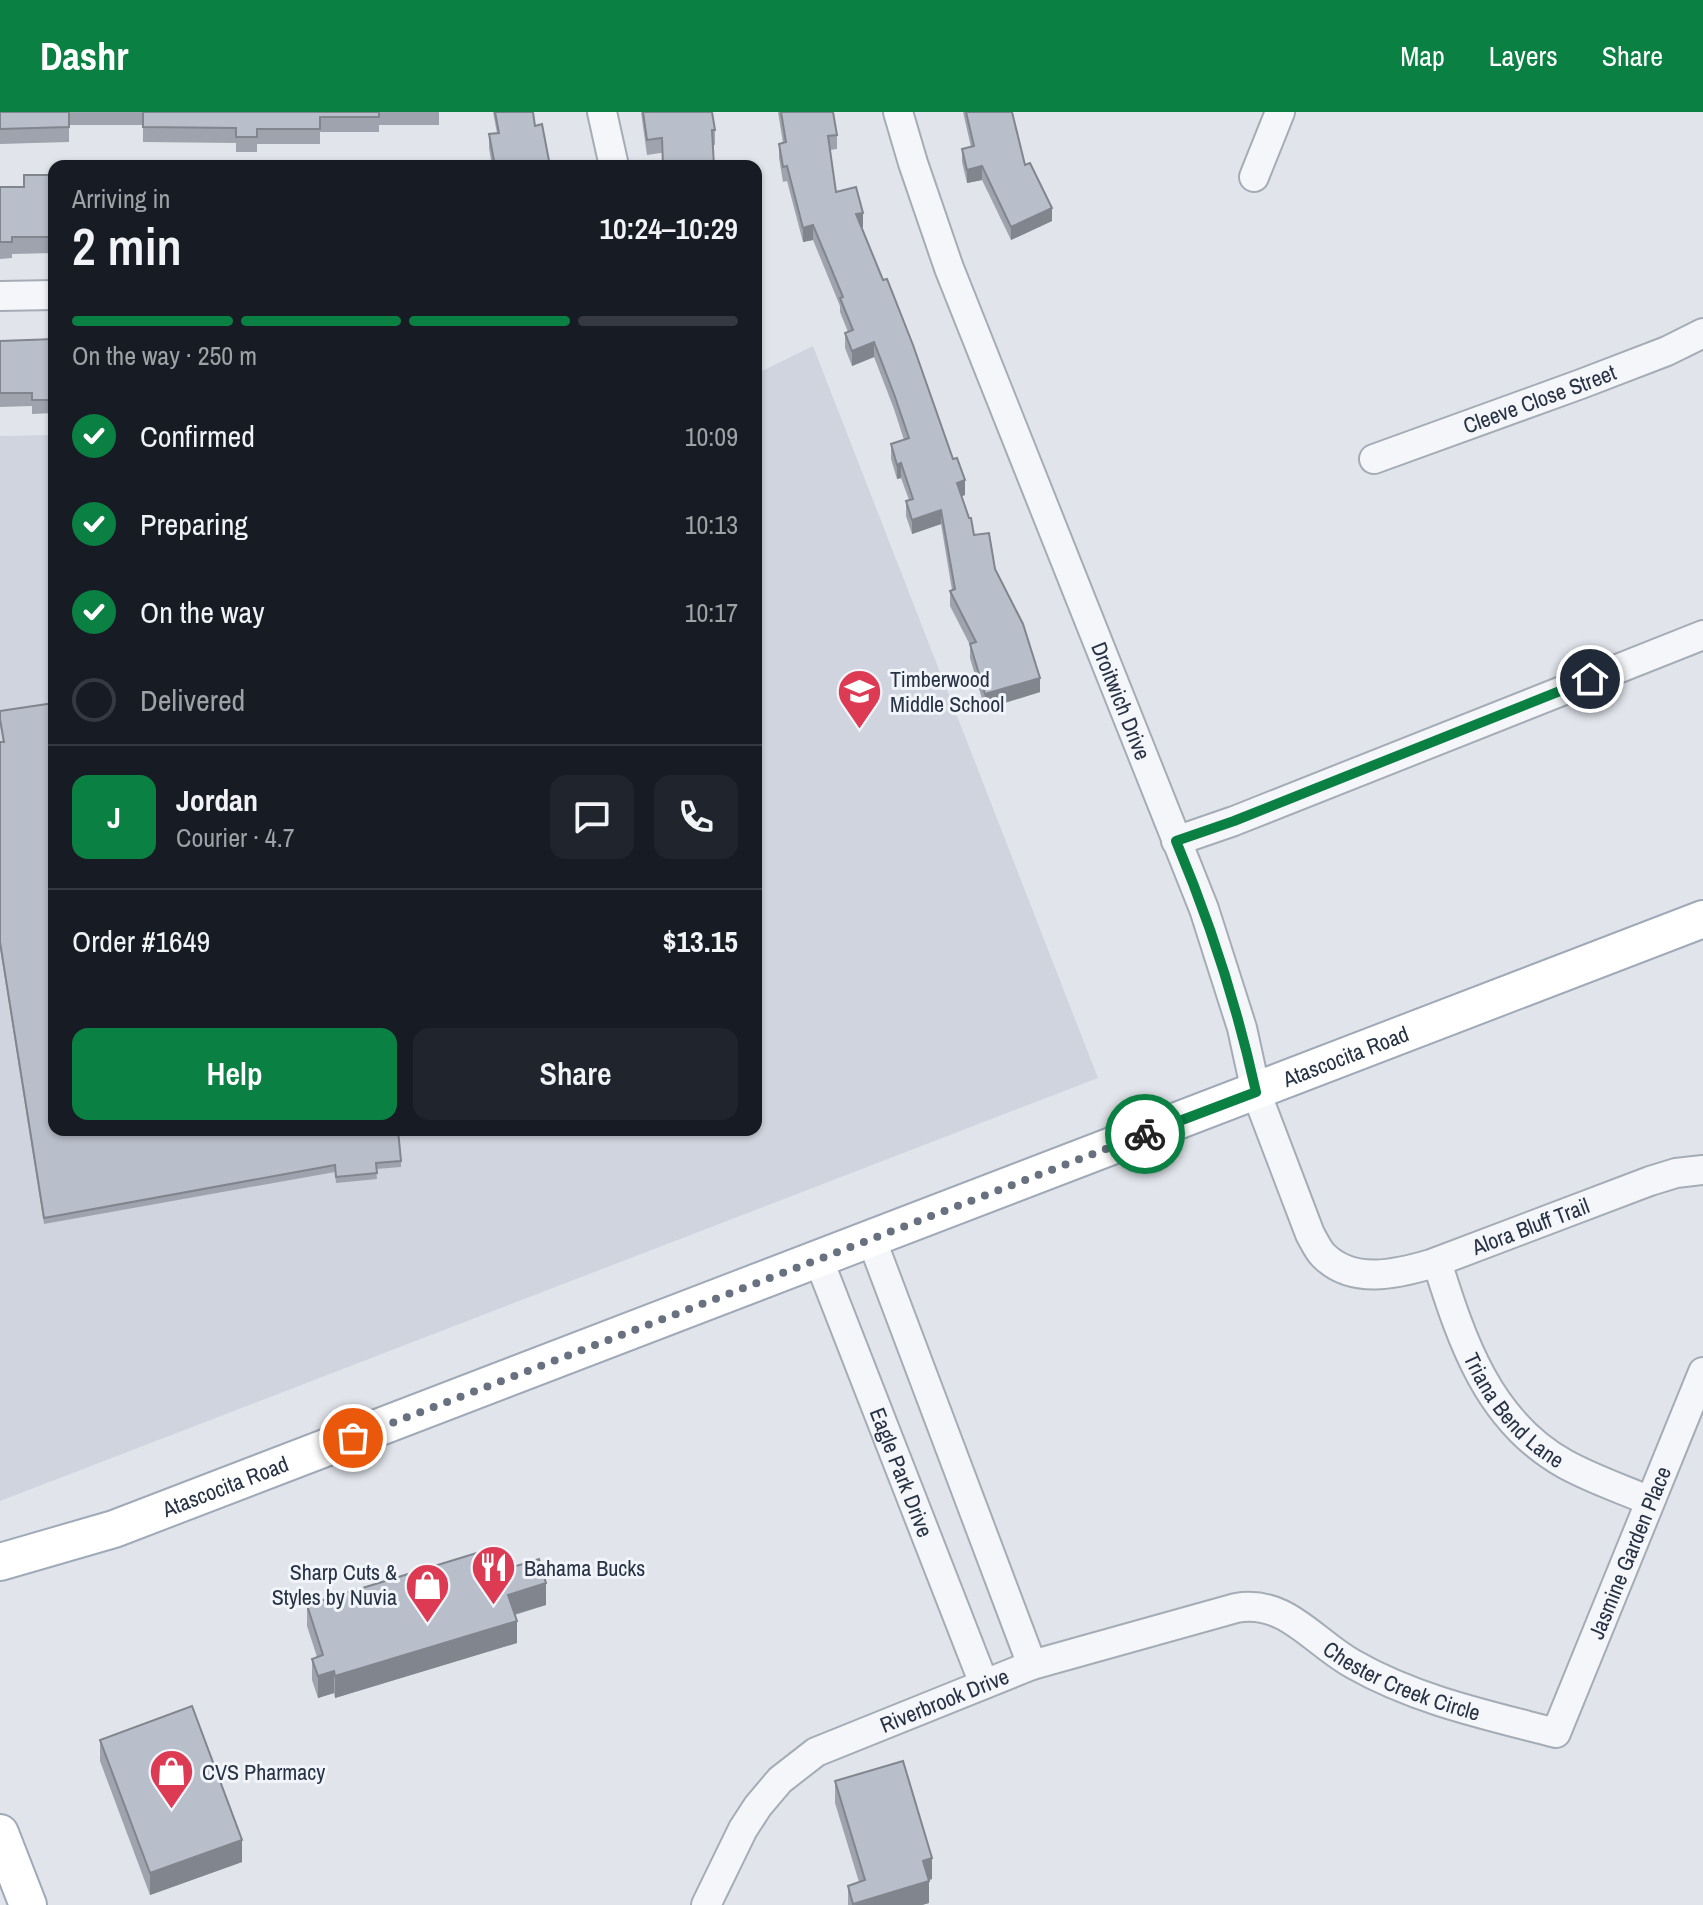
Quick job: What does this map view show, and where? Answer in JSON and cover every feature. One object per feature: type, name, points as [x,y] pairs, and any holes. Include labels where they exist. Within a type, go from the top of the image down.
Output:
[{"type":"main road","name":"Atascocita Road","points":[[0,1562],[114,1529],[1703,919]]},
{"type":"main road","points":[[0,1833],[28,1905]]},
{"type":"street","points":[[602,112],[613,160]]},
{"type":"street","name":"Droitwich Drive","points":[[898,112],[949,268],[1212,930],[1242,1028],[1256,1092],[1310,1234],[1322,1255],[1338,1267],[1358,1273]]},
{"type":"street","points":[[1254,177],[1280,112]]},
{"type":"street","points":[[0,296],[46,296]]},
{"type":"street","name":"Cleeve Close Street","points":[[1374,459],[1581,384],[1667,351],[1703,333]]},
{"type":"street","points":[[1176,841],[1703,635]]},
{"type":"street","name":"Alora Bluff Trail","points":[[1358,1273],[1382,1275],[1437,1262],[1650,1181],[1676,1173],[1703,1170]]},
{"type":"street","points":[[871,1238],[1032,1665]]},
{"type":"street","name":"Eagle Park Drive","points":[[818,1258],[984,1684]]},
{"type":"street","name":"Triana Bend Lane","points":[[1437,1262],[1471,1358],[1498,1407],[1520,1431],[1565,1464],[1650,1501]]},
{"type":"street","name":"Jasmine Garden Place","points":[[1556,1733],[1703,1372]]},
{"type":"street","name":"Riverbrook Drive","points":[[706,1905],[743,1829],[780,1780],[816,1752],[1032,1665],[1219,1612],[1260,1606]]},
{"type":"street","name":"Chester Creek Circle","points":[[1260,1606],[1282,1613],[1352,1663],[1401,1687],[1472,1711],[1556,1733]]},
{"type":"shaded area","name":"Timberwood Middle School","points":[[813,346],[1098,1078],[0,1501],[0,436],[48,435],[48,1136],[762,1136],[762,371]]},
{"type":"building","points":[[0,112],[69,112],[69,127],[0,129]]},
{"type":"building","points":[[143,112],[379,112],[379,117],[320,117],[320,129],[257,129],[257,137],[236,137],[236,128],[143,127]]},
{"type":"building","points":[[495,112],[533,112],[535,126],[542,124],[549,160],[494,160],[489,134],[499,133]]},
{"type":"building","points":[[643,112],[712,112],[714,160],[663,160],[662,138],[647,140]]},
{"type":"building","points":[[781,112],[833,112],[837,135],[828,136],[836,192],[856,187],[863,213],[856,214],[883,280],[887,279],[953,459],[957,458],[965,480],[957,483],[971,518],[974,535],[989,533],[995,569],[1023,624],[1040,678],[985,694],[970,644],[976,642],[950,591],[955,589],[941,510],[912,520],[906,501],[913,499],[891,444],[909,438],[874,342],[852,351],[845,333],[853,330],[840,298],[843,297],[813,225],[803,228],[787,166],[783,167],[779,144],[786,142]]},
{"type":"building","points":[[966,112],[1012,112],[1025,165],[1030,163],[1052,208],[1011,227],[982,166],[967,170],[962,149],[974,146]]},
{"type":"building","points":[[24,175],[48,175],[48,237],[12,237],[12,242],[0,242],[0,187],[24,187]]},
{"type":"building","points":[[48,339],[48,400],[32,400],[32,393],[0,393],[0,341]]},
{"type":"building","points":[[48,704],[48,1136],[399,1136],[401,1161],[376,1163],[377,1173],[336,1177],[335,1165],[44,1218],[0,942],[0,742],[4,742],[0,711]]},
{"type":"building","points":[[493,1548],[500,1571],[539,1559],[546,1583],[508,1595],[517,1621],[335,1676],[334,1671],[318,1676],[312,1659],[323,1655],[307,1605]]},
{"type":"building","name":"CVS Pharmacy","points":[[192,1706],[242,1840],[150,1873],[100,1740]]},
{"type":"building","points":[[903,1761],[932,1858],[923,1861],[929,1881],[853,1904],[848,1886],[865,1880],[835,1781]]},
{"type":"way so far","points":[[353,1438],[1145,1134]]},
{"type":"place","name":"Timberwood Middle School","points":[[859,731]]},
{"type":"place","name":"Bahama Bucks","points":[[493,1607]]},
{"type":"place","name":"Sharp Cuts & Styles by Nuvia","points":[[428,1624]]},
{"type":"place","name":"CVS Pharmacy","points":[[171,1811]]},
{"type":"route","points":[[1145,1134],[1256,1092],[1242,1028],[1229,994],[1212,930],[1176,841],[1234,821],[1590,679]]}]
